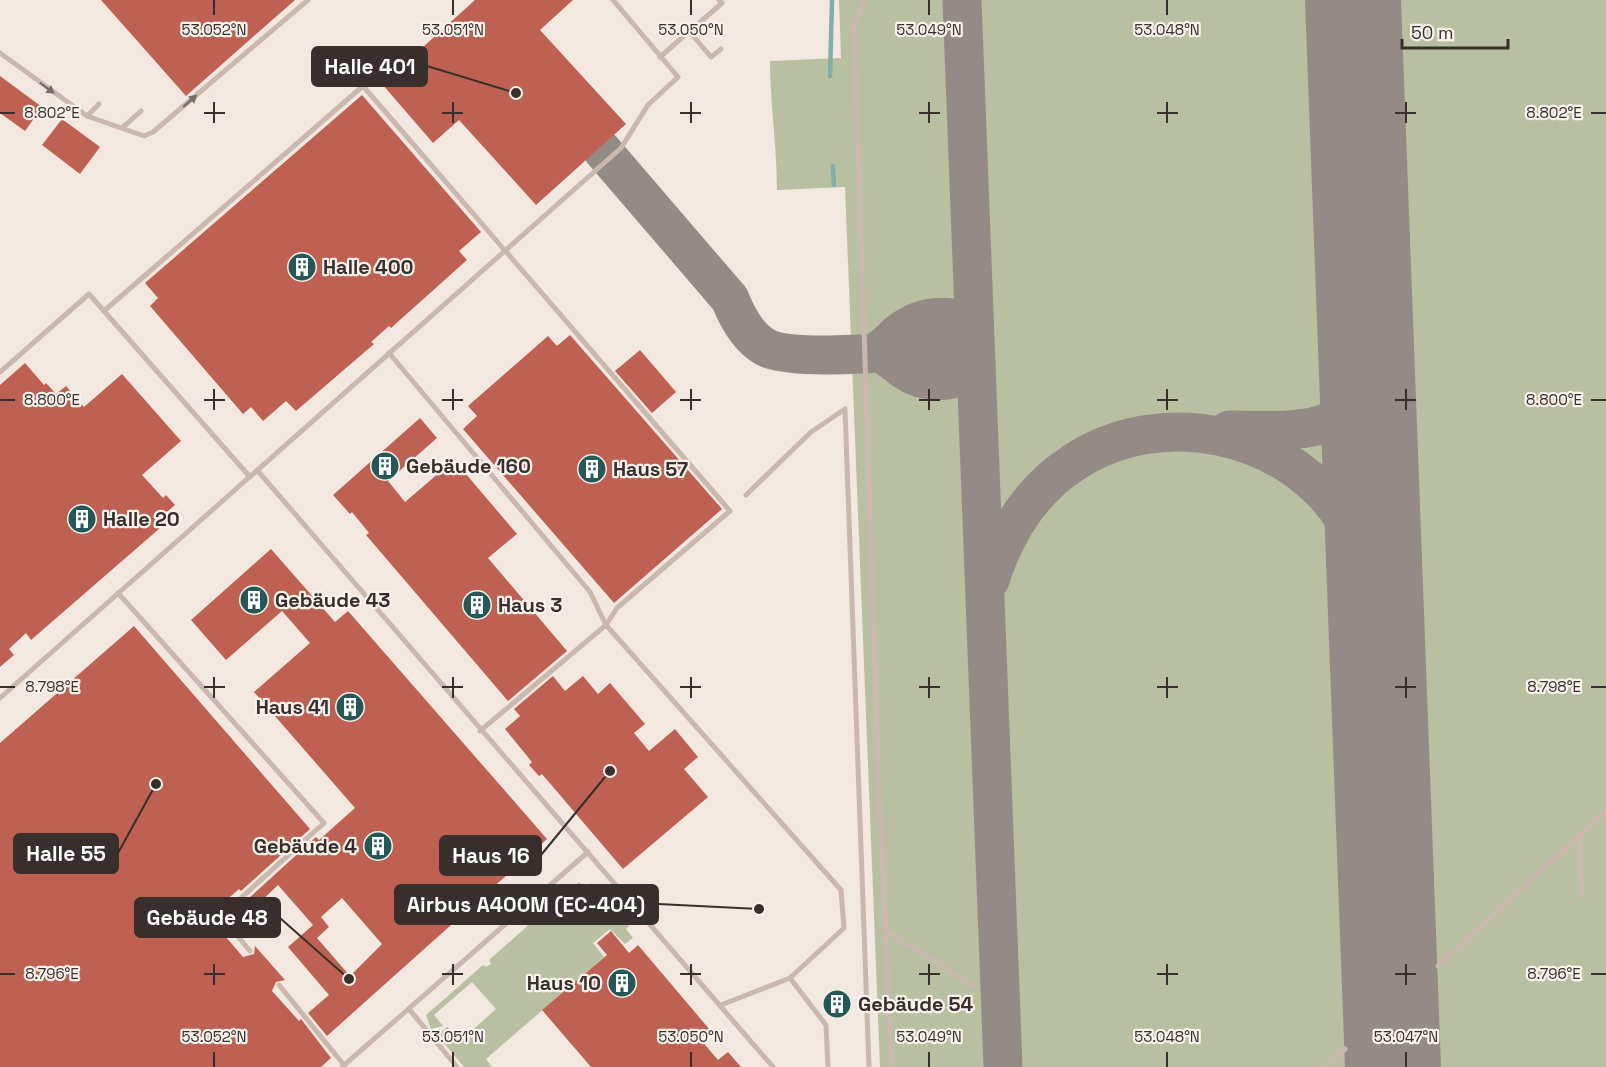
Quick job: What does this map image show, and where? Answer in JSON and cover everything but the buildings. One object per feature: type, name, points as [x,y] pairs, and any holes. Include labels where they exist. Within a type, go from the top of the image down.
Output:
[{"type":"lane","points":[[0,53],[87,116],[144,136],[153,132],[308,0]]},
{"type":"lane","points":[[0,698],[621,148],[648,105],[678,77],[613,0]]},
{"type":"lane","points":[[660,57],[722,3],[719,0]]},
{"type":"lane","points":[[865,0],[854,26],[878,774],[892,1067]]},
{"type":"lane","points":[[689,32],[711,57],[721,49]]},
{"type":"lane","points":[[104,311],[363,86],[507,250],[730,511],[617,608],[606,625],[480,731]]},
{"type":"lane","points":[[87,116],[99,104]]},
{"type":"lane","points":[[123,127],[141,111]]},
{"type":"lane","points":[[0,372],[89,294],[250,477]]},
{"type":"lane","points":[[389,353],[590,592],[606,625],[841,890],[844,928],[790,978],[721,1005]]},
{"type":"lane","points":[[746,495],[811,432],[845,409],[870,1067]]},
{"type":"lane","points":[[257,470],[480,731],[588,852],[773,1067]]},
{"type":"lane","points":[[118,593],[324,823],[221,916],[250,951]]},
{"type":"lane","points":[[1438,966],[1606,811]]},
{"type":"lane","points":[[1579,836],[1582,896]]},
{"type":"lane","points":[[279,985],[343,1066],[588,852]]},
{"type":"lane","points":[[887,931],[975,987]]},
{"type":"lane","points":[[790,978],[826,1024],[828,1067]]},
{"type":"lane","points":[[409,1009],[457,1067]]},
{"type":"lane","points":[[435,1041],[447,1030]]},
{"type":"lane","points":[[1324,1067],[1345,1049]]},
{"type":"green space","points":[[839,0],[1606,0],[1606,1067],[880,1067],[845,187],[777,190],[770,77],[770,61],[841,58]]},
{"type":"green space","points":[[579,882],[584,889],[592,883],[629,926],[626,929],[633,938],[625,944],[610,929],[593,943],[604,957],[486,1059],[492,1067],[464,1067],[444,1043],[449,1033],[458,1043],[496,1009],[472,982],[434,1015],[443,1026],[431,1029],[426,1015],[483,965],[486,967],[491,964],[489,960],[569,889],[572,894],[579,887],[577,884]]},
{"type":"waterway","points":[[830,76],[832,0]]},
{"type":"waterway","points":[[833,166],[834,185]]},
{"type":"taxiway","points":[[962,0],[1003,1067]]},
{"type":"taxiway","points":[[602,150],[730,299],[744,326],[753,338],[765,347],[779,352],[826,355],[950,349],[969,337],[974,326]]},
{"type":"taxiway","points":[[875,352],[908,326],[927,319],[937,317],[957,319],[974,329]]},
{"type":"taxiway","points":[[877,353],[912,375],[932,380],[961,376],[976,364]]},
{"type":"taxiway","points":[[1229,430],[1298,429],[1332,421],[1345,412],[1356,399],[1362,382],[1366,353]]},
{"type":"taxiway","points":[[990,580],[1003,545],[1021,514],[1044,486],[1073,463],[1107,445],[1145,435],[1183,432],[1222,437],[1258,448],[1292,467],[1322,491],[1346,522],[1359,548],[1370,589],[1377,631]]},
{"type":"runway","points":[[1353,0],[1393,1067]]},
{"type":"place","name":"Halle 401","points":[[516,93]]},
{"type":"place","name":"Halle 400","points":[[302,267]]},
{"type":"place","name":"Gebäude 160","points":[[385,466]]},
{"type":"place","name":"Haus 57","points":[[592,469]]},
{"type":"place","name":"Halle 20","points":[[82,519]]},
{"type":"place","name":"Gebäude 43","points":[[254,600]]},
{"type":"place","name":"Haus 3","points":[[477,605]]},
{"type":"place","name":"Haus 41","points":[[350,707]]},
{"type":"place","name":"Haus 16","points":[[610,771]]},
{"type":"place","name":"Halle 55","points":[[156,784]]},
{"type":"place","name":"Gebäude 4","points":[[378,846]]},
{"type":"place","name":"Airbus A400M (EC-404)","points":[[759,909]]},
{"type":"place","name":"Gebäude 48","points":[[349,979]]},
{"type":"place","name":"Haus 10","points":[[622,983]]},
{"type":"place","name":"Gebäude 54","points":[[837,1004]]}]
